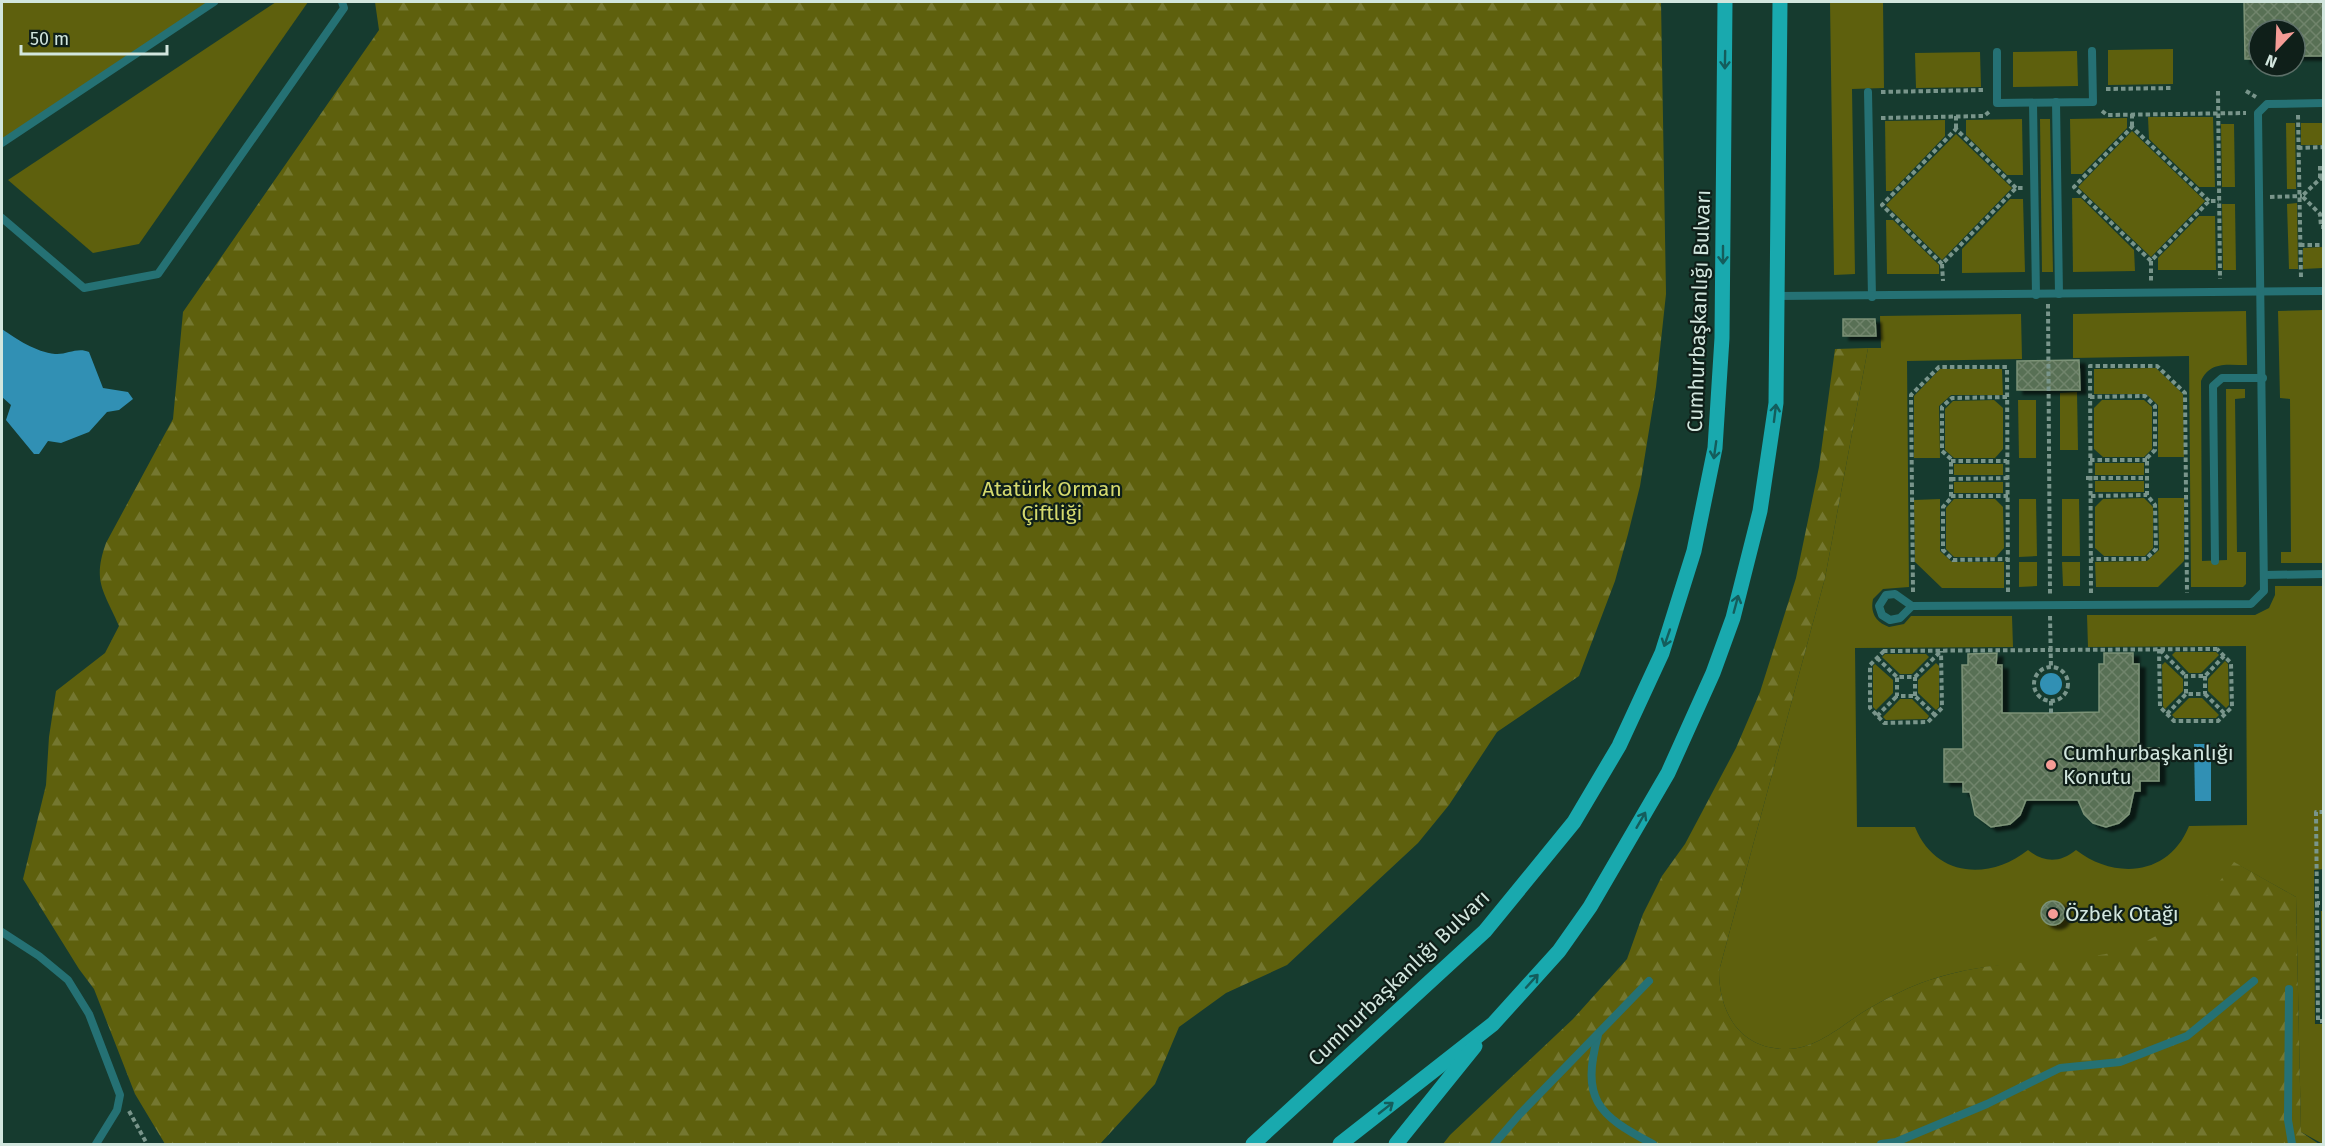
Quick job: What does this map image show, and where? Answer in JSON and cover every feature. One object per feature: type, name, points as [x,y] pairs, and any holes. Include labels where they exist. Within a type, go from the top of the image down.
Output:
[{"type":"main road","name":"Cumhurbaşkanlığı Bulvarı","points":[[1253,1144],[1485,931],[1574,822],[1619,747],[1662,653],[1694,551],[1715,448],[1723,315],[1725,2]]},
{"type":"main road","points":[[1396,1144],[1492,1024],[1558,951],[1590,907],[1668,773],[1713,673],[1747,565],[1770,458],[1776,403],[1780,2]]},
{"type":"main road","points":[[1340,1144],[1492,1024]]},
{"type":"lane","points":[[2,143],[214,2]]},
{"type":"lane","points":[[2,218],[84,288],[158,274],[344,8],[342,2]]},
{"type":"lane","points":[[1996,52],[1997,103],[2033,103],[2093,102],[2092,51]]},
{"type":"lane","points":[[1868,92],[1872,297]]},
{"type":"lane","points":[[2056,102],[2059,294]]},
{"type":"lane","points":[[2033,103],[2036,295]]},
{"type":"lane","points":[[1913,606],[2251,604],[2264,591],[2258,113],[2267,104],[2324,103]]},
{"type":"lane","points":[[1777,296],[1872,297],[2324,291]]},
{"type":"lane","points":[[2215,561],[2213,386],[2222,378],[2263,378]]},
{"type":"lane","points":[[2264,575],[2324,574]]},
{"type":"lane","points":[[2,932],[39,956],[68,980],[81,997],[120,1095],[117,1110],[96,1144]]},
{"type":"lane","points":[[1494,1144],[1649,981]]},
{"type":"lane","points":[[1881,1144],[1896,1142],[1977,1108],[2060,1068],[2120,1062],[2187,1036],[2254,981]]},
{"type":"lane","points":[[2289,989],[2288,1120],[2292,1144]]},
{"type":"lane","points":[[1598,1033],[1590,1065],[1591,1088],[1606,1113],[1618,1126],[1653,1144]]},
{"type":"path","points":[[2093,89],[2173,88]]},
{"type":"path","points":[[1868,92],[1997,90]]},
{"type":"path","points":[[2218,91],[2220,292]]},
{"type":"path","points":[[2298,104],[2301,291]]},
{"type":"path","points":[[2107,115],[2258,113]]},
{"type":"path","points":[[2132,114],[2133,127],[2209,201],[2219,201]]},
{"type":"path","points":[[1956,116],[1956,129],[1882,205],[1942,264],[2016,188],[1956,129]]},
{"type":"path","points":[[1869,118],[1984,116]]},
{"type":"path","points":[[2133,127],[2074,187],[2151,261],[2209,201]]},
{"type":"path","points":[[2298,148],[2324,147]]},
{"type":"path","points":[[2260,197],[2301,196],[2322,179],[2320,165],[2324,165]]},
{"type":"path","points":[[2301,196],[2322,213],[2321,227],[2324,227]]},
{"type":"path","points":[[2300,245],[2324,245]]},
{"type":"path","points":[[2048,294],[2050,668]]},
{"type":"path","points":[[2091,582],[2091,496],[2088,478],[2090,366],[2157,366],[2185,393],[2187,605]]},
{"type":"path","points":[[1913,606],[1911,395],[1939,367],[2007,367],[2008,582]]},
{"type":"path","points":[[2090,397],[2145,396],[2155,406],[2155,450],[2147,460],[2147,495],[2156,505],[2156,549],[2146,559],[2091,559]]},
{"type":"path","points":[[2007,397],[1952,398],[1942,407],[1942,451],[1951,461],[1951,496],[1943,507],[1943,550],[1953,560],[2008,560]]},
{"type":"path","points":[[2090,460],[2147,460]]},
{"type":"path","points":[[1951,461],[2007,461]]},
{"type":"path","points":[[1951,478],[2009,478]]},
{"type":"path","points":[[2088,478],[2147,478]]},
{"type":"path","points":[[2091,496],[2147,495]]},
{"type":"path","points":[[1951,496],[2008,496]]},
{"type":"path","points":[[2159,649],[2186,676],[2186,694],[2167,714]]},
{"type":"path","points":[[1941,651],[1942,708],[1928,722],[1884,723],[1870,708],[1870,665],[1883,651],[2159,649],[2217,649],[2231,663],[2232,707],[2218,721],[2174,721],[2160,707],[2159,649]]},
{"type":"path","points":[[1876,658],[1897,677],[1915,677],[1941,651]]},
{"type":"path","points":[[2224,656],[2205,676],[2205,694],[2225,714]]},
{"type":"path","points":[[2050,668],[2062,672],[2067,682],[2065,693],[2051,701],[2039,696],[2034,686],[2037,674],[2050,668]]},
{"type":"path","points":[[2186,676],[2205,676]]},
{"type":"path","points":[[1877,716],[1897,696],[1897,677]]},
{"type":"path","points":[[1915,677],[1915,696]]},
{"type":"path","points":[[2186,694],[2205,694]]},
{"type":"path","points":[[1897,696],[1915,696],[1935,715]]},
{"type":"path","points":[[2051,701],[2051,713]]},
{"type":"path","points":[[2324,812],[2316,812],[2318,1021],[2324,1021]]},
{"type":"path","points":[[2317,903],[2324,903]]},
{"type":"path","points":[[120,1095],[147,1144]]},
{"type":"green space","points":[[2,2],[214,2],[2,143]]},
{"type":"green space","points":[[276,2],[308,2],[139,244],[93,253],[8,180]]},
{"type":"green space","name":"Atatürk Orman Çiftliği","points":[[375,2],[1661,2],[1666,294],[1656,387],[1640,486],[1628,534],[1615,581],[1579,676],[1497,732],[1449,805],[1418,843],[1287,965],[1226,993],[1179,1027],[1155,1084],[1100,1144],[165,1144],[135,1094],[94,989],[23,879],[46,785],[49,737],[56,691],[105,653],[119,626],[102,586],[100,568],[102,556],[106,543],[173,419],[183,312],[379,30]]},
{"type":"green space","points":[[1830,2],[1883,2],[1884,88],[1852,89],[1855,274],[1834,275]]},
{"type":"green space","points":[[2173,49],[2173,84],[2108,85],[2108,50]]},
{"type":"green space","points":[[2077,51],[2078,86],[2013,87],[2013,52]]},
{"type":"green space","points":[[1980,52],[1981,87],[1916,88],[1915,53]]},
{"type":"green space","points":[[2148,117],[2213,117],[2215,187],[2199,187],[2149,139]]},
{"type":"green space","points":[[2127,118],[2127,128],[2082,174],[2071,174],[2070,119]]},
{"type":"green space","points":[[2022,119],[2023,175],[2007,175],[1966,135],[1966,120]]},
{"type":"green space","points":[[2040,119],[2050,119],[2053,272],[2042,272]]},
{"type":"green space","points":[[1945,120],[1945,136],[1892,191],[1886,191],[1885,121]]},
{"type":"green space","points":[[2286,123],[2295,123],[2296,189],[2287,189]]},
{"type":"green space","points":[[2301,123],[2323,123],[2323,145],[2301,145]]},
{"type":"green space","points":[[2221,124],[2234,124],[2235,187],[2222,187]]},
{"type":"green space","points":[[2132,131],[2205,201],[2151,257],[2078,187]]},
{"type":"green space","points":[[1956,134],[2012,188],[1942,260],[1886,205]]},
{"type":"green space","points":[[2072,198],[2081,198],[2134,250],[2135,271],[2073,272]]},
{"type":"green space","points":[[2010,199],[2023,199],[2025,272],[1962,273],[1962,249]]},
{"type":"green space","points":[[2297,203],[2298,269],[2289,269],[2287,204]]},
{"type":"green space","points":[[2222,204],[2235,204],[2236,270],[2223,270]]},
{"type":"green space","points":[[2199,216],[2215,216],[2216,270],[2158,270],[2158,258]]},
{"type":"green space","points":[[1886,220],[1893,220],[1939,265],[1939,274],[1887,274]]},
{"type":"green space","points":[[2323,247],[2323,268],[2303,269],[2303,248]]},
{"type":"green space","points":[[2323,310],[2323,563],[2281,563],[2281,552],[2291,552],[2290,399],[2280,398],[2278,311]]},
{"type":"green space","points":[[2246,311],[2247,365],[2214,367],[2201,381],[2202,561],[2227,560],[2226,389],[2245,389],[2245,398],[2235,399],[2237,552],[2246,552],[2246,584],[2243,587],[2191,587],[2189,356],[2073,358],[2073,314]]},
{"type":"green space","points":[[2021,314],[2022,359],[1907,361],[1909,587],[1883,589],[1873,599],[1873,613],[1877,620],[1889,627],[1904,624],[1911,616],[2012,616],[2013,647],[1855,648],[1857,827],[1915,827],[1924,844],[1936,856],[1964,869],[1980,870],[1997,867],[2028,850],[2040,857],[2052,860],[2064,857],[2076,850],[2091,860],[2107,866],[2124,869],[2140,868],[2168,855],[2180,843],[2189,826],[2247,825],[2246,646],[2088,647],[2087,615],[2255,615],[2269,608],[2275,595],[2275,586],[2323,586],[2324,869],[2314,870],[2315,1024],[2323,1024],[2323,1144],[2301,1132],[2296,897],[2235,863],[2214,890],[2181,921],[2153,939],[2133,948],[2113,954],[1984,967],[1942,976],[1894,995],[1820,1040],[1799,1048],[1771,1048],[1745,1036],[1728,1014],[1723,1001],[1719,971],[1825,578],[1868,348],[1881,348],[1880,316]]},
{"type":"green space","points":[[1868,348],[1825,578],[1719,971],[1723,1001],[1728,1014],[1745,1036],[1757,1043],[1771,1048],[1799,1048],[1820,1040],[1874,1005],[1921,983],[1968,970],[2090,957],[2127,949],[2162,933],[2198,905],[2234,862],[2296,897],[2301,1132],[2319,1144],[1443,1144],[1573,1019],[1627,959],[1643,914],[1662,876],[1685,844],[1736,748],[1760,692],[1796,578],[1819,467],[1835,349]]},
{"type":"green space","points":[[2156,368],[2183,394],[2184,457],[2158,457],[2158,405],[2146,394],[2094,394],[2094,369]]},
{"type":"green space","points":[[1940,369],[2002,369],[2003,395],[1951,395],[1939,406],[1940,458],[1914,458],[1914,396]]},
{"type":"green space","points":[[2077,392],[2078,450],[2060,450],[2060,393]]},
{"type":"green space","points":[[1994,400],[2003,408],[2003,449],[1995,458],[1954,458],[1945,450],[1945,409],[1953,401]]},
{"type":"green space","points":[[2018,400],[2036,400],[2036,458],[2019,458]]},
{"type":"green space","points":[[2102,400],[2144,400],[2152,407],[2152,449],[2144,457],[2103,457],[2094,449],[2094,408]]},
{"type":"green space","points":[[2095,463],[2144,463],[2144,475],[2095,475]]},
{"type":"green space","points":[[1954,464],[2003,464],[2003,475],[1954,475]]},
{"type":"green space","points":[[2095,481],[2144,481],[2144,492],[2095,492]]},
{"type":"green space","points":[[1954,482],[2003,482],[2003,493],[1954,493]]},
{"type":"green space","points":[[2144,498],[2153,507],[2153,548],[2145,556],[2104,556],[2095,548],[2095,507],[2103,499]]},
{"type":"green space","points":[[2158,498],[2184,498],[2184,561],[2158,587],[2096,587],[2095,562],[2147,561],[2159,550]]},
{"type":"green space","points":[[1940,499],[1940,551],[1952,562],[2004,562],[2004,588],[1942,588],[1915,562],[1914,500]]},
{"type":"green space","points":[[1954,499],[1995,499],[2003,507],[2004,548],[1996,557],[1954,557],[1946,549],[1946,508]]},
{"type":"green space","points":[[2019,499],[2036,499],[2037,556],[2019,557]]},
{"type":"green space","points":[[2062,499],[2079,499],[2080,556],[2062,556]]},
{"type":"green space","points":[[2019,562],[2037,562],[2037,586],[2019,587]]},
{"type":"green space","points":[[2062,562],[2080,562],[2080,586],[2063,586]]},
{"type":"green space","points":[[2175,652],[2216,652],[2219,655],[2201,673],[2189,673],[2172,655]]},
{"type":"green space","points":[[1885,654],[1926,654],[1929,657],[1912,674],[1900,674],[1882,657]]},
{"type":"green space","points":[[2225,661],[2228,664],[2229,705],[2226,708],[2208,691],[2208,679]]},
{"type":"green space","points":[[2165,662],[2183,679],[2183,691],[2165,709],[2162,665]]},
{"type":"green space","points":[[1936,663],[1939,666],[1939,707],[1936,710],[1918,693],[1918,680]]},
{"type":"green space","points":[[1875,664],[1893,680],[1893,693],[1876,710],[1873,707],[1873,666]]},
{"type":"green space","points":[[2189,698],[2202,698],[2219,715],[2216,718],[2175,718],[2172,715]]},
{"type":"green space","points":[[1900,699],[1912,699],[1929,716],[1927,719],[1886,720],[1883,717]]},
{"type":"green space","points":[[2321,911],[2324,911],[2323,1017],[2322,1017]]},
{"type":"water","points":[[2,329],[48,353],[59,354],[80,350],[89,352],[103,388],[128,392],[133,399],[119,410],[107,412],[89,432],[61,443],[48,441],[39,454],[34,454],[6,420],[11,405],[2,397]]},
{"type":"water","points":[[2051,673],[2059,676],[2062,684],[2059,692],[2051,695],[2043,692],[2040,684],[2043,676]]},
{"type":"water","points":[[2194,744],[2211,744],[2211,801],[2195,801]]},
{"type":"building","points":[[2244,2],[2324,2],[2324,56],[2307,56],[2307,18],[2247,18],[2247,59],[2245,59]]},
{"type":"building","points":[[1843,319],[1875,319],[1876,336],[1843,336]]},
{"type":"building","points":[[2079,360],[2080,390],[2017,390],[2017,361]]},
{"type":"building","points":[[1997,653],[1996,665],[2002,665],[2002,713],[2051,713],[2099,712],[2099,664],[2104,664],[2104,653],[2133,653],[2133,664],[2139,664],[2139,748],[2159,748],[2159,781],[2140,781],[2140,791],[2134,791],[2129,814],[2119,823],[2106,827],[2093,823],[2084,814],[2078,800],[2026,800],[2020,815],[2010,824],[1991,827],[1975,815],[1970,792],[1963,792],[1963,782],[1944,782],[1944,749],[1963,749],[1962,665],[1968,665],[1968,654]]},
{"type":"building","name":"Özbek Otağı","points":[[2053,901],[2061,905],[2065,913],[2061,921],[2053,925],[2045,921],[2041,913],[2045,905]]},
{"type":"place","name":"Cumhurbaşkanlığı Konutu","points":[[2051,765]]},
{"type":"place","name":"Özbek Otağı","points":[[2053,914]]}]
